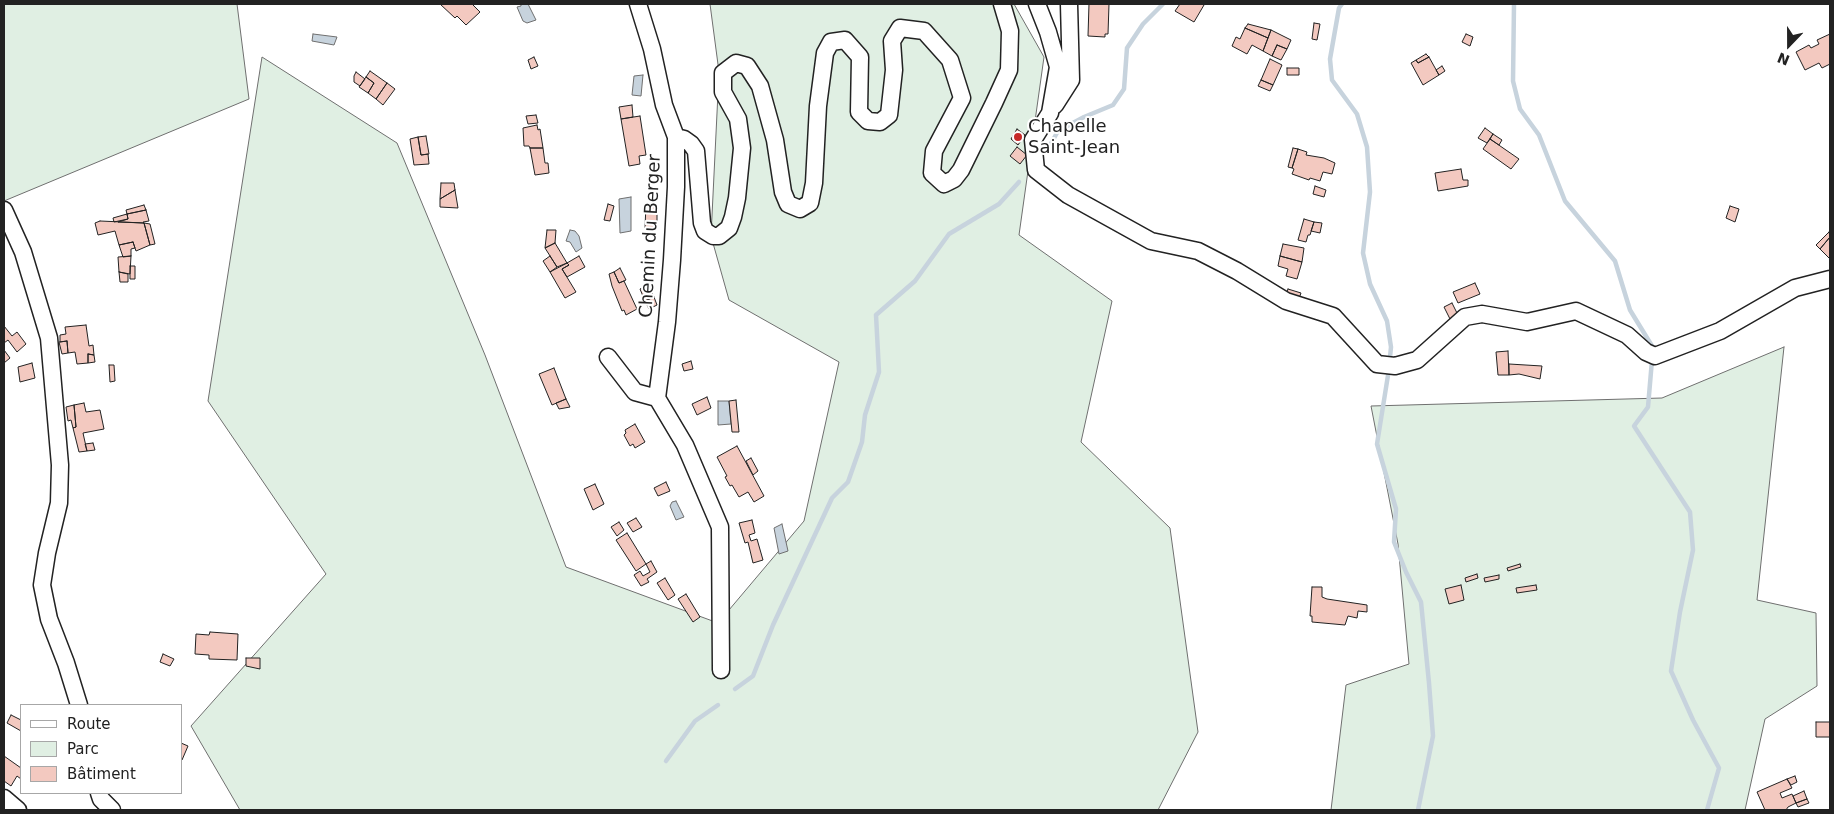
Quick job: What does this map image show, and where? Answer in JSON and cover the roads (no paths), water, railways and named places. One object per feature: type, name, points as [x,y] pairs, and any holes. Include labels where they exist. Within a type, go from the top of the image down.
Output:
[{"type":"street","points":[[638,4],[652,49],[664,105],[676,137]]},
{"type":"street","name":"Chemin du Berger","points":[[657,398],[667,322],[672,260],[676,187],[676,137],[684,139],[696,151],[702,223],[705,231],[713,236],[719,236],[729,228],[737,198],[742,148],[738,119],[723,92],[722,73],[736,63],[747,66],[760,86],[775,140],[786,198],[788,204],[800,209],[810,203],[814,183],[818,106],[825,52],[830,42],[845,40],[860,57],[859,112],[868,121],[880,122],[889,115],[894,70],[892,41],[900,28],[924,31],[950,60],[962,98],[934,151],[932,173],[944,184],[954,179],[961,170],[1009,70],[1010,31],[1002,4]]},
{"type":"street","points":[[1037,4],[1048,32],[1058,67],[1050,113]]},
{"type":"street","points":[[1069,4],[1071,80],[1033,140],[1036,170],[1068,195],[1151,241],[1198,251],[1286,301],[1333,316],[1377,364],[1395,366],[1416,360],[1465,317],[1482,314],[1527,322],[1576,311],[1627,335],[1646,352],[1655,356],[1720,331],[1795,288],[1830,280]]},
{"type":"street","points":[[4,210],[23,252],[49,338],[60,465],[58,503],[42,585],[49,619],[79,704]]},
{"type":"street","points":[[608,357],[635,392],[657,398],[685,445],[720,527],[721,670]]},
{"type":"street","points":[[99,794],[101,799],[112,810]]},
{"type":"street","points":[[4,798],[18,810]]},
{"type":"waterway","points":[[1049,147],[1058,131],[1084,117],[1113,105],[1124,89],[1127,48],[1143,24],[1163,4]]},
{"type":"waterway","points":[[1342,4],[1339,8],[1330,59],[1332,80],[1357,114],[1367,147],[1370,192],[1363,253],[1370,284],[1387,321],[1391,347],[1390,357]]},
{"type":"waterway","points":[[1514,4],[1513,81],[1520,109],[1539,135],[1565,201],[1615,261],[1630,310],[1652,346]]},
{"type":"waterway","points":[[735,689],[753,676],[773,625],[832,498],[848,482],[862,442],[865,415],[879,372],[876,315],[915,281],[949,234],[999,204],[1019,182]]},
{"type":"waterway","points":[[1652,360],[1648,407],[1634,426],[1690,512],[1693,550],[1680,612],[1671,671],[1693,720],[1719,768],[1707,810]]},
{"type":"waterway","points":[[1389,369],[1377,444],[1396,509],[1394,542],[1421,602],[1433,736],[1418,810]]},
{"type":"waterway","points":[[666,761],[695,721],[718,705]]},
{"type":"place","name":"Chapelle Saint-Jean","points":[[1018,137]]}]
